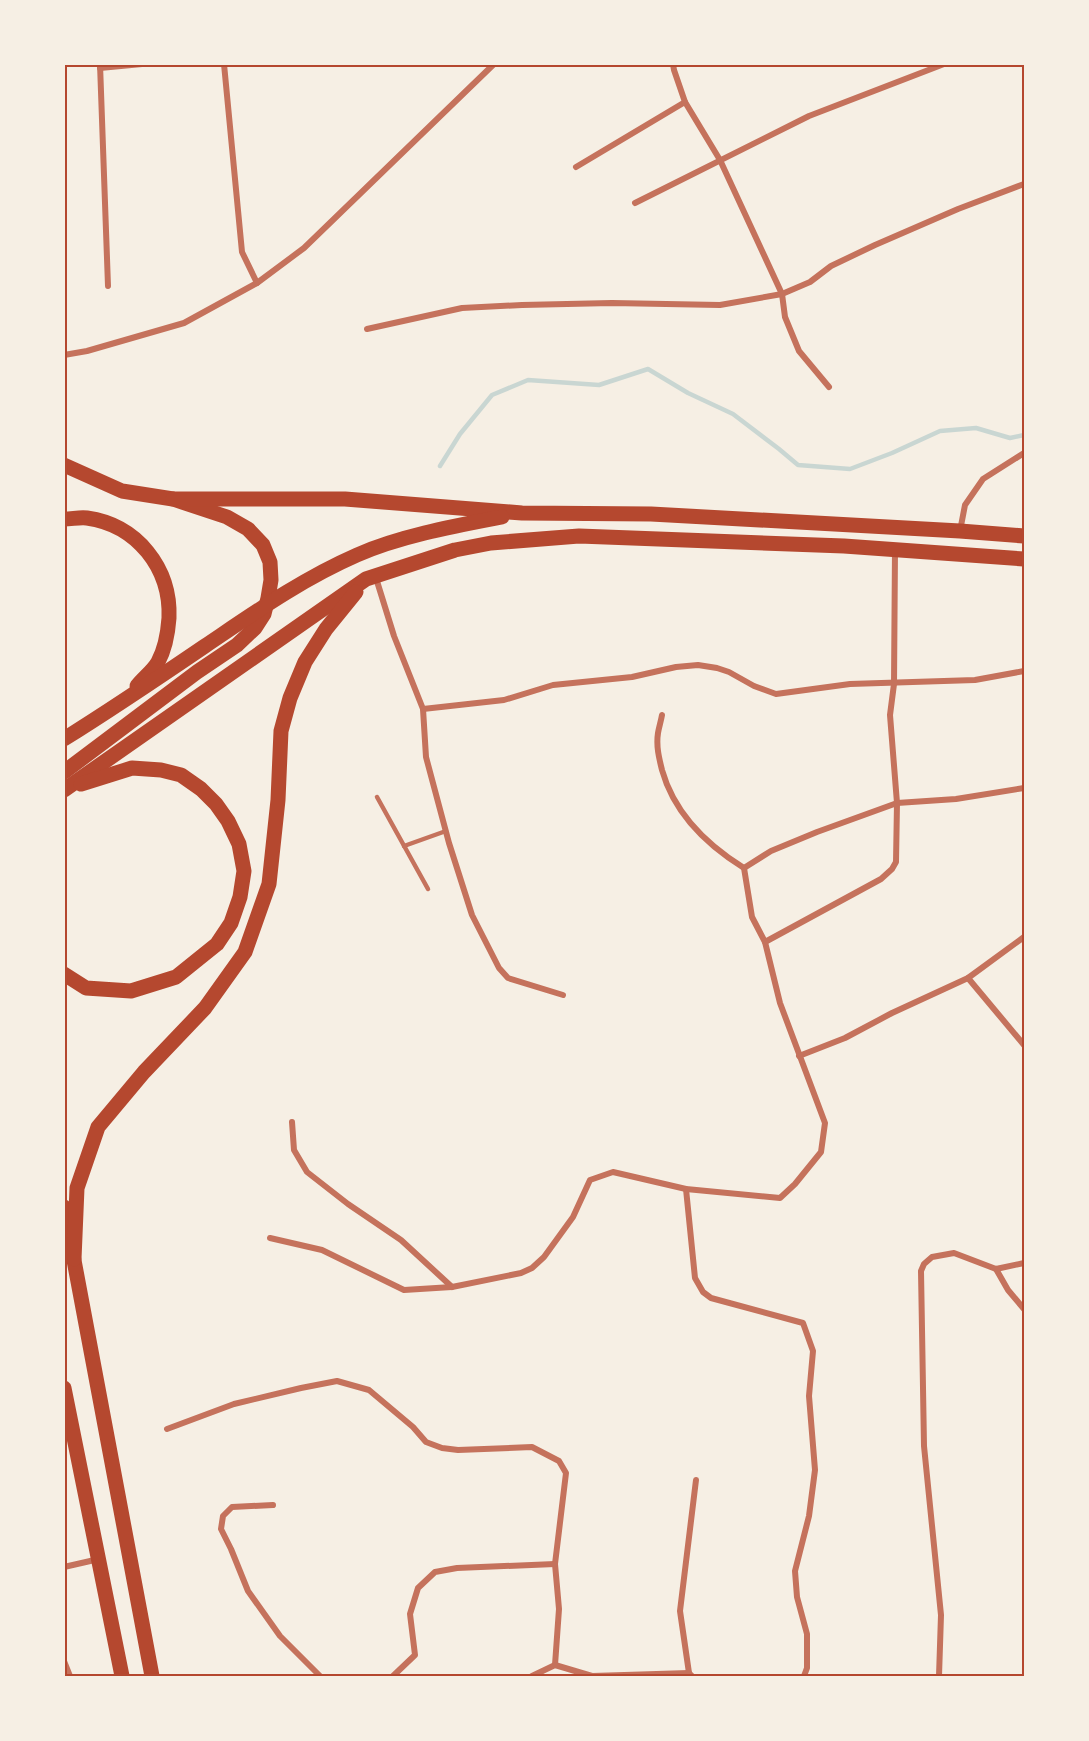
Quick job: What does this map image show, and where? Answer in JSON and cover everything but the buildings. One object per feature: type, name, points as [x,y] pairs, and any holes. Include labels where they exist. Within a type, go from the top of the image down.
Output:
[{"type":"highway","points":[[64,465],[122,491],[173,499],[345,499],[522,513],[651,514],[1024,536]]},
{"type":"highway","points":[[67,770],[197,672],[237,645],[255,628],[264,614],[271,580],[270,562],[263,545],[248,529],[227,517],[173,499]]},
{"type":"highway","points":[[64,739],[118,706],[278,596],[358,554],[453,526],[522,513]]},
{"type":"highway","points":[[64,519],[84,518],[103,521],[123,530],[139,542],[156,562],[166,584],[169,606],[168,633],[158,662],[118,706]]},
{"type":"highway","points":[[65,789],[371,577],[455,550],[491,543],[579,537],[844,546],[1024,559]]},
{"type":"highway","points":[[74,1259],[77,1188],[98,1127],[144,1072],[205,1008],[245,952],[269,884],[278,800],[281,731],[290,698],[305,662],[326,629],[371,577]]},
{"type":"highway","points":[[64,974],[86,988],[131,991],[176,977],[217,944],[231,923],[240,897],[244,871],[239,844],[228,821],[201,789],[181,775],[161,770],[132,768],[65,789]]},
{"type":"highway","points":[[64,1207],[152,1677]]},
{"type":"highway","points":[[64,1388],[122,1677]]},
{"type":"street","points":[[108,286],[100,66],[142,64]]},
{"type":"street","points":[[224,64],[242,252],[256,283]]},
{"type":"street","points":[[64,355],[87,351],[184,323],[256,283],[304,248],[494,64]]},
{"type":"street","points":[[673,64],[684,102],[720,160],[782,294],[785,317],[800,351],[829,387]]},
{"type":"street","points":[[635,203],[809,117],[940,65]]},
{"type":"street","points":[[576,167],[684,102]]},
{"type":"street","points":[[367,328],[462,308],[612,303],[720,305],[782,294],[810,282],[831,266],[875,244],[1024,184]]},
{"type":"street","points":[[960,531],[965,505],[982,479],[1024,453]]},
{"type":"street","points":[[64,459],[82,473]]},
{"type":"street","points":[[765,942],[881,879],[896,862],[898,852],[897,803],[890,715],[894,684],[895,550]]},
{"type":"street","points":[[371,577],[423,709],[426,757],[472,915],[499,968],[508,978],[563,994]]},
{"type":"street","points":[[423,709],[504,700],[553,685],[632,677],[676,667],[698,665],[729,672],[754,686],[776,694],[850,684],[975,680],[1024,671]]},
{"type":"street","points":[[270,1238],[322,1250],[404,1290],[452,1287],[521,1274],[532,1268],[544,1257],[573,1217],[590,1180],[613,1172],[686,1189],[780,1198],[795,1184],[821,1152],[825,1123],[780,1003],[765,942],[752,916],[744,868],[731,860],[697,830],[680,811],[667,787],[658,755],[658,735],[662,715]]},
{"type":"street","points":[[744,868],[771,851],[897,803],[956,799],[1024,788]]},
{"type":"street","points":[[799,1056],[845,1038],[892,1013],[968,978],[1024,937]]},
{"type":"street","points":[[968,978],[1024,1045]]},
{"type":"street","points":[[292,1122],[294,1150],[307,1172],[348,1204],[401,1240],[452,1287]]},
{"type":"street","points":[[686,1189],[695,1278],[698,1287],[711,1298],[803,1323],[813,1351],[809,1396],[815,1470],[809,1516],[795,1571],[797,1597],[807,1634],[807,1668],[804,1677]]},
{"type":"street","points":[[939,1677],[941,1615],[924,1446],[921,1270],[932,1257],[954,1253],[996,1269],[1024,1263]]},
{"type":"street","points":[[996,1269],[1008,1290],[1024,1310]]},
{"type":"street","points":[[166,1429],[234,1404],[337,1381],[369,1390],[413,1427],[426,1442],[442,1448],[458,1450],[532,1447],[559,1461],[566,1473],[555,1564],[559,1609],[555,1665]]},
{"type":"street","points":[[532,1677],[555,1665],[592,1676],[691,1675],[680,1611],[696,1480]]},
{"type":"street","points":[[273,1505],[232,1507],[223,1516],[221,1529],[248,1591],[280,1636],[320,1677]]},
{"type":"street","points":[[64,1567],[99,1559]]},
{"type":"street","points":[[393,1677],[415,1655],[410,1614],[417,1588],[435,1572],[456,1568],[555,1564]]},
{"type":"street","points":[[64,1661],[70,1677]]},
{"type":"lane","points":[[377,797],[428,890]]},
{"type":"lane","points":[[404,846],[446,831]]},
{"type":"waterway","points":[[440,466],[460,434],[492,395],[528,380],[599,385],[648,369],[688,393],[733,414],[798,465],[850,469],[940,431],[976,428],[1010,438],[1024,435]]}]
